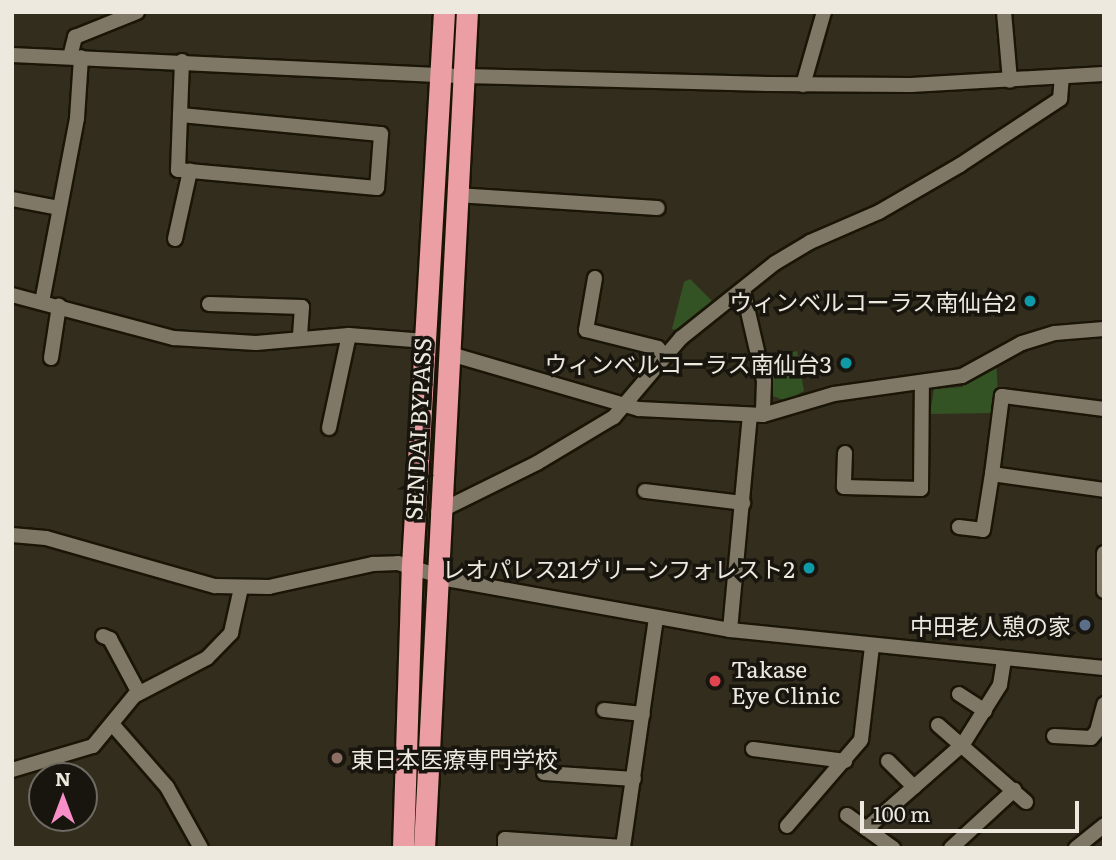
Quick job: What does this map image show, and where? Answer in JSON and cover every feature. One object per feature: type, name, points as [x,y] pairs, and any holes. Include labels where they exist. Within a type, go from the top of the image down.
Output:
[{"type":"highway","name":"SENDAI BYPASS","points":[[403,848],[412,565],[444,12]]},
{"type":"highway","name":"SENDAI BYPASS","points":[[424,848],[435,574],[467,12]]},
{"type":"street","points":[[43,302],[77,118],[75,37],[137,12]]},
{"type":"street","points":[[803,85],[824,12]]},
{"type":"street","points":[[1004,12],[1010,80]]},
{"type":"street","points":[[12,55],[464,76],[803,85],[1104,75]]},
{"type":"street","points":[[180,115],[381,134],[377,188],[178,170],[180,115],[182,61]]},
{"type":"street","points":[[439,512],[537,463],[614,417],[681,338],[743,290],[810,242],[879,212],[1060,99],[1062,78]]},
{"type":"street","points":[[175,239],[190,171]]},
{"type":"street","points":[[456,195],[658,208]]},
{"type":"street","points":[[12,199],[59,208]]},
{"type":"street","points":[[595,278],[586,330],[658,348],[665,357]]},
{"type":"street","points":[[730,630],[743,503],[764,381],[743,290]]},
{"type":"street","points":[[12,295],[174,338],[256,343],[300,336],[349,335],[426,341]]},
{"type":"street","points":[[209,304],[302,307],[300,336]]},
{"type":"street","points":[[51,358],[59,306]]},
{"type":"street","points":[[447,353],[639,409],[757,415],[834,394],[962,376],[1022,343],[1055,333],[1104,329]]},
{"type":"street","points":[[329,428],[349,335]]},
{"type":"street","points":[[845,453],[844,487],[921,489],[922,382]]},
{"type":"street","points":[[959,527],[982,530],[1002,396],[1104,409]]},
{"type":"street","points":[[992,474],[1104,491]]},
{"type":"street","points":[[645,491],[743,503]]},
{"type":"street","points":[[12,535],[56,541],[175,578],[241,589],[373,564],[412,565],[452,580],[730,630],[872,648],[1104,668]]},
{"type":"street","points":[[1104,553],[1104,591]]},
{"type":"street","points":[[12,770],[93,746],[139,692],[207,658],[226,642],[241,589]]},
{"type":"street","points":[[505,848],[505,839],[623,847],[656,617]]},
{"type":"street","points":[[103,636],[110,639],[139,692]]},
{"type":"street","points":[[787,826],[861,740],[866,718],[872,648]]},
{"type":"street","points":[[866,829],[963,744],[1000,685],[1004,659]]},
{"type":"street","points":[[959,694],[985,711]]},
{"type":"street","points":[[1054,736],[1091,738],[1097,731],[1104,705]]},
{"type":"street","points":[[604,710],[643,714]]},
{"type":"street","points":[[113,725],[167,787],[200,848]]},
{"type":"street","points":[[938,725],[963,744],[1026,802]]},
{"type":"street","points":[[752,749],[845,761]]},
{"type":"street","points":[[888,761],[914,787]]},
{"type":"street","points":[[544,773],[634,779]]},
{"type":"street","points":[[951,848],[1014,790]]},
{"type":"street","points":[[846,815],[893,848]]},
{"type":"street","points":[[1076,848],[1104,825]]},
{"type":"green space","points":[[690,279],[712,301],[676,330],[672,329],[684,282]]},
{"type":"green space","points":[[797,351],[804,391],[786,401],[773,396],[770,358]]},
{"type":"green space","points":[[996,361],[998,393],[993,413],[930,414],[934,389],[962,387]]},
{"type":"place","name":"ウィンベルコーラス南仙台2","points":[[1030,301]]},
{"type":"place","name":"ウィンベルコーラス南仙台3","points":[[846,363]]},
{"type":"place","name":"レオパレス21グリーンフォレスト2","points":[[809,568]]},
{"type":"place","name":"中田老人憩の家","points":[[1085,625]]},
{"type":"place","name":"Takase Eye Clinic","points":[[715,681]]},
{"type":"place","name":"東日本医療専門学校","points":[[337,758]]}]
